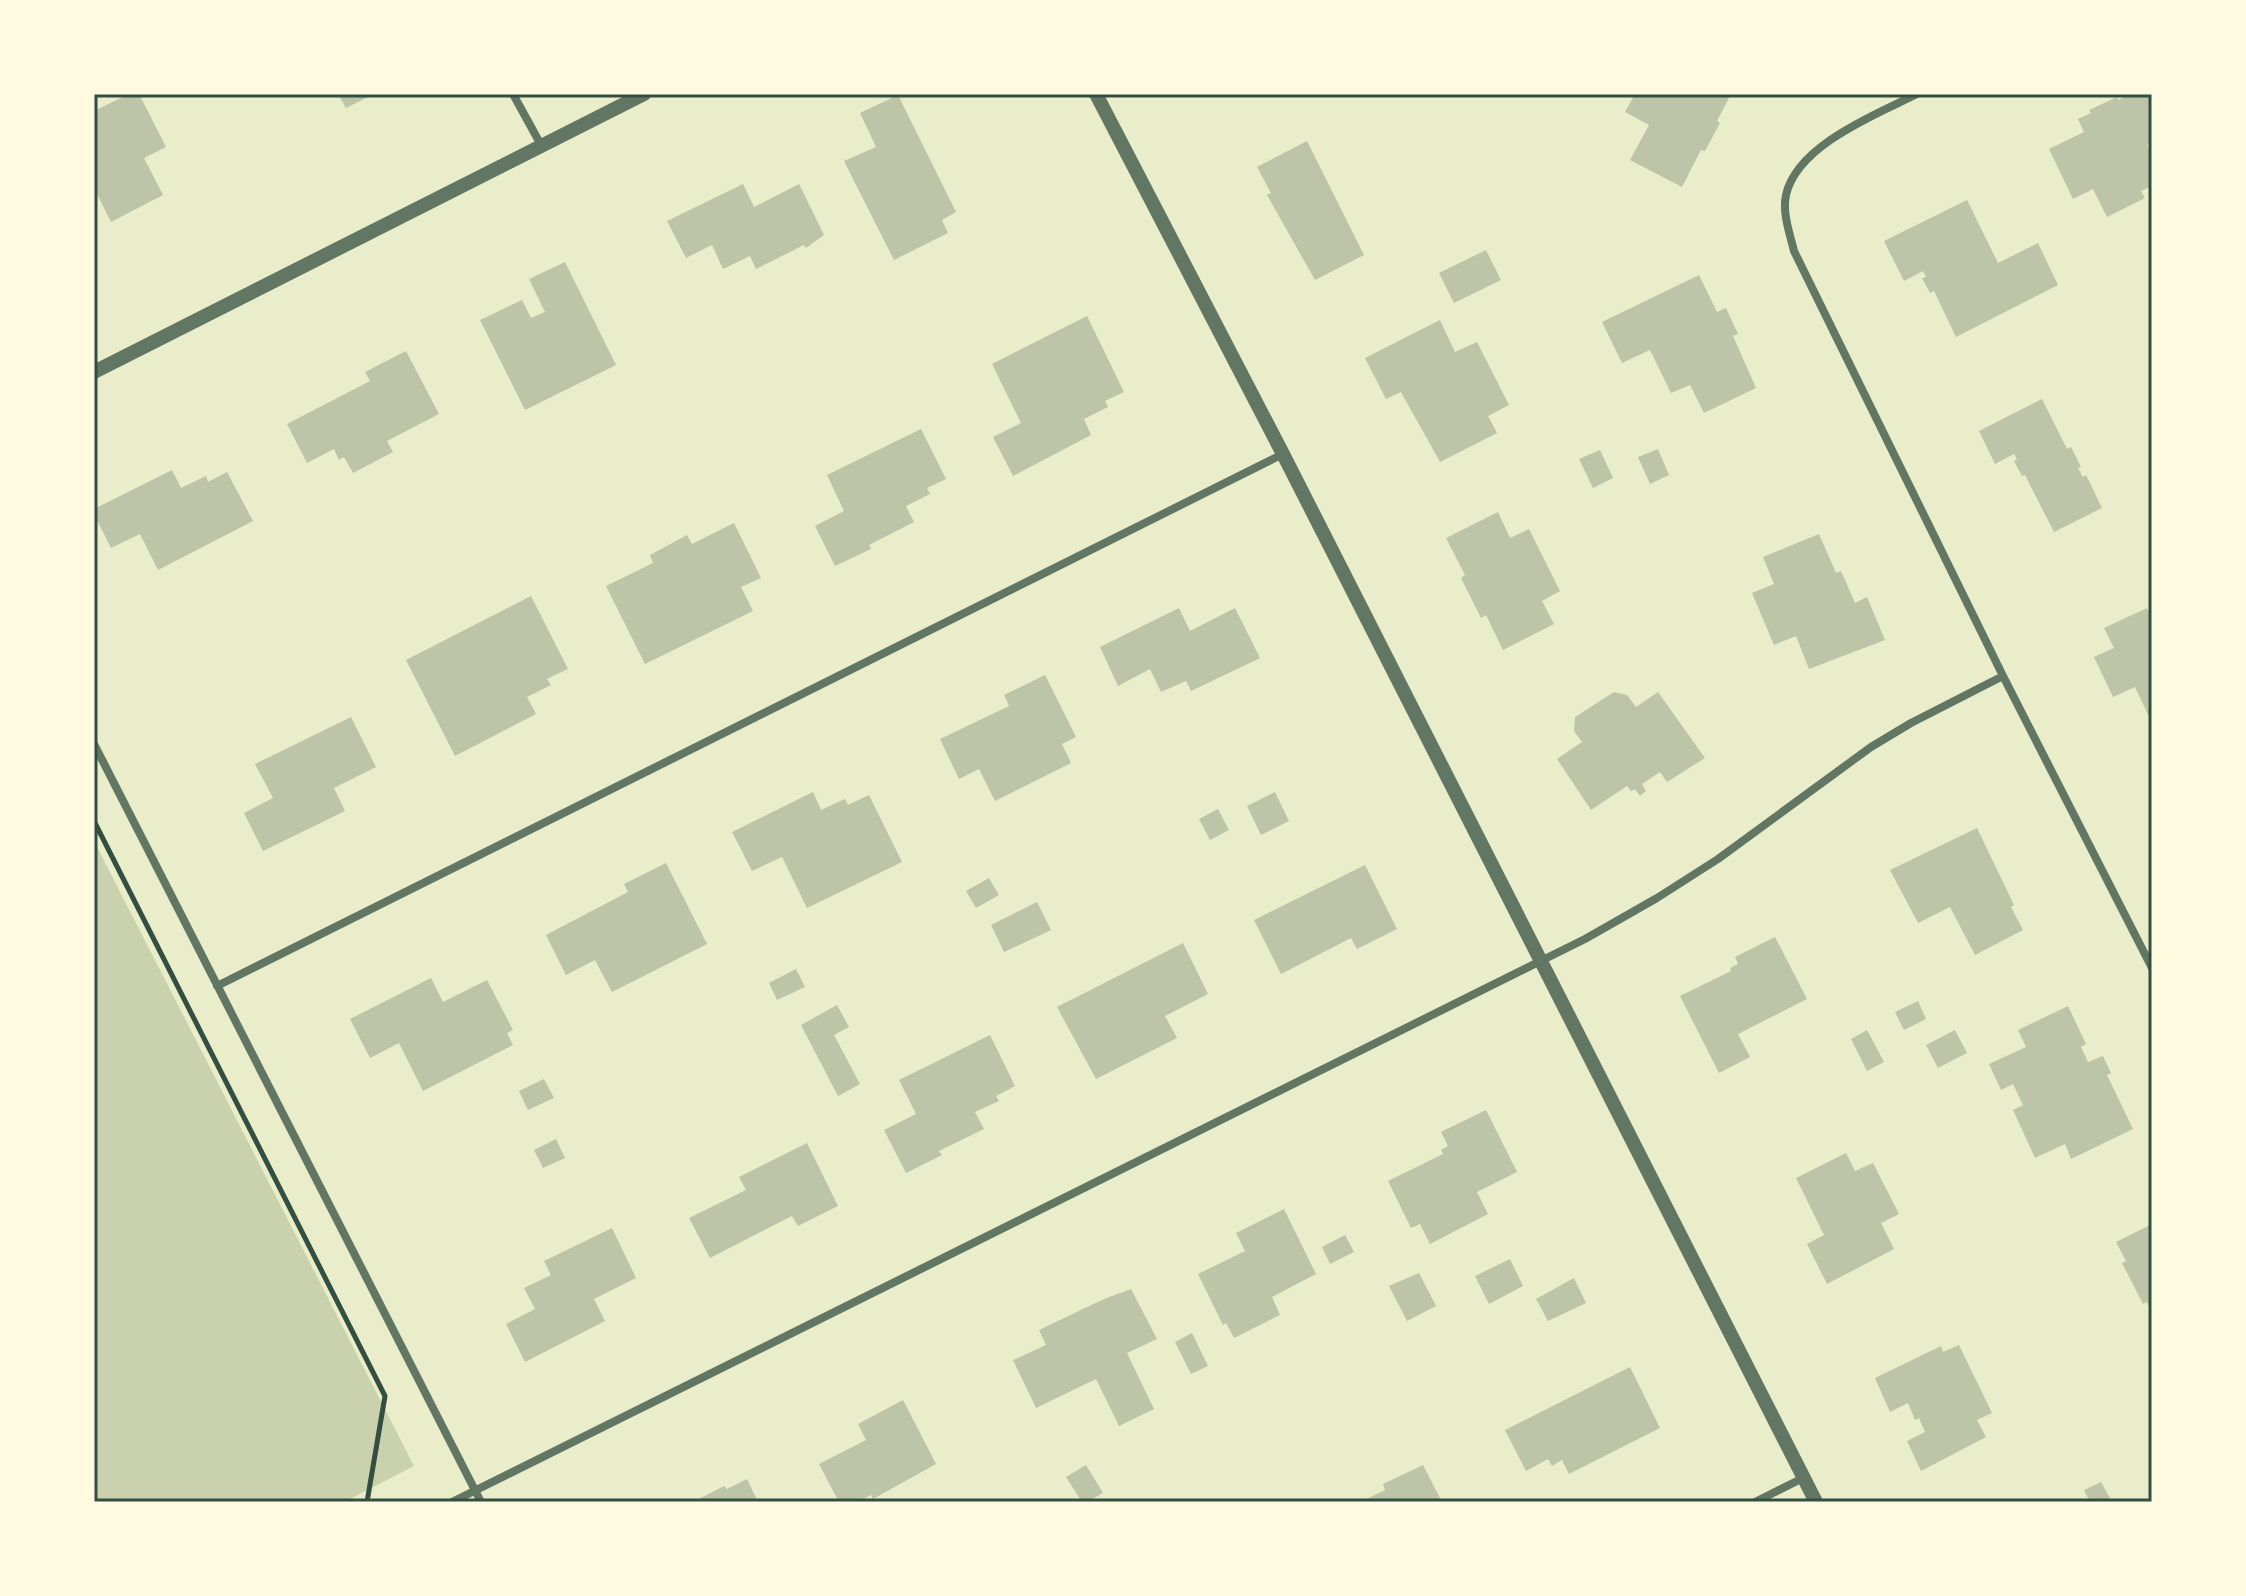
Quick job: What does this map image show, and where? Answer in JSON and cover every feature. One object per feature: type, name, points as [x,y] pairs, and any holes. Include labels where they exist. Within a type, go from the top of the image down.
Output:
[{"type":"street","points":[[513,94],[541,145]]},
{"type":"street","points":[[94,372],[644,94]]},
{"type":"street","points":[[1096,94],[1283,454],[1816,1502]]},
{"type":"street","points":[[1917,94],[1863,121],[1813,154],[1798,171],[1786,195],[1787,223],[1794,251],[2003,676],[2152,968]]},
{"type":"street","points":[[217,986],[1283,454]]},
{"type":"street","points":[[452,1502],[1540,961],[1657,898],[1718,859],[1884,739],[2003,676]]},
{"type":"street","points":[[94,744],[481,1502]]},
{"type":"street","points":[[1755,1502],[1803,1478]]},
{"type":"path","points":[[94,821],[385,1396],[367,1502]]},
{"type":"green space","points":[[94,841],[414,1466],[344,1502],[94,1502]]},
{"type":"building","points":[[129,94],[139,94],[166,147],[144,158],[163,195],[111,222],[94,188],[94,111]]},
{"type":"building","points":[[338,94],[374,94],[346,108]]},
{"type":"building","points":[[1635,94],[1731,94],[1717,121],[1720,123],[1705,151],[1701,150],[1682,187],[1630,160],[1649,125],[1625,112]]},
{"type":"building","points":[[2130,94],[2152,94],[2152,143],[2147,145],[2152,155],[2152,186],[2141,191],[2145,198],[2107,217],[2093,189],[2073,199],[2049,149],[2084,132],[2078,119],[2091,113],[2089,110]]},
{"type":"building","points":[[898,95],[956,212],[942,220],[948,233],[894,260],[844,161],[876,147],[860,113]]},
{"type":"building","points":[[1307,141],[1364,255],[1315,280],[1267,195],[1271,193],[1257,167]]},
{"type":"building","points":[[743,184],[754,207],[799,184],[824,235],[806,248],[804,245],[756,269],[750,256],[723,269],[712,245],[686,258],[667,221]]},
{"type":"building","points":[[1967,200],[1998,263],[2038,243],[2058,285],[1956,337],[1934,291],[1930,293],[1922,278],[1926,277],[1923,271],[1904,281],[1884,241]]},
{"type":"building","points":[[1486,250],[1501,280],[1454,303],[1439,273]]},
{"type":"building","points":[[565,262],[616,365],[525,410],[480,320],[522,300],[531,318],[545,312],[529,279]]},
{"type":"building","points":[[1699,275],[1717,312],[1726,308],[1738,334],[1733,336],[1756,388],[1704,413],[1690,385],[1671,393],[1650,350],[1622,363],[1602,322]]},
{"type":"building","points":[[1087,316],[1124,392],[1105,401],[1108,407],[1084,419],[1091,435],[1013,476],[993,437],[1021,423],[992,364]]},
{"type":"building","points":[[1440,320],[1455,352],[1477,342],[1509,405],[1488,416],[1497,433],[1440,462],[1401,392],[1386,399],[1365,358]]},
{"type":"building","points":[[406,351],[439,414],[387,441],[393,452],[353,473],[344,457],[339,460],[334,449],[307,463],[287,424],[370,381],[365,372]]},
{"type":"building","points":[[2042,399],[2102,508],[2054,532],[2025,475],[2022,476],[2014,461],[2017,459],[2014,454],[1995,464],[1979,431]]},
{"type":"building","points":[[921,429],[946,479],[927,488],[930,494],[906,506],[914,522],[869,545],[871,549],[835,566],[815,526],[844,511],[827,475]]},
{"type":"building","points":[[1658,449],[1669,475],[1650,484],[1638,457]]},
{"type":"building","points":[[1600,450],[1613,478],[1593,488],[1579,459]]},
{"type":"building","points":[[172,470],[181,488],[206,476],[208,482],[227,472],[253,521],[158,570],[140,534],[111,548],[94,509]]},
{"type":"building","points":[[1498,512],[1510,538],[1529,529],[1560,591],[1542,601],[1554,624],[1503,650],[1486,615],[1481,618],[1461,578],[1465,575],[1446,538]]},
{"type":"building","points":[[734,523],[761,578],[741,587],[753,611],[645,664],[606,586],[653,563],[650,555],[687,535],[692,544]]},
{"type":"building","points":[[1819,534],[1836,573],[1841,571],[1855,603],[1867,597],[1885,640],[1809,669],[1796,636],[1774,645],[1752,593],[1774,584],[1763,557]]},
{"type":"building","points":[[531,596],[568,669],[547,679],[551,685],[527,697],[536,714],[455,756],[406,660]]},
{"type":"building","points":[[1179,608],[1190,631],[1235,608],[1260,658],[1191,691],[1186,681],[1161,692],[1150,669],[1118,686],[1100,647]]},
{"type":"building","points":[[2147,608],[2152,618],[2152,723],[2135,687],[2113,697],[2094,657],[2114,648],[2104,628]]},
{"type":"building","points":[[1045,675],[1076,737],[1062,744],[1071,763],[995,801],[979,769],[959,779],[940,739],[1009,706],[1004,695]]},
{"type":"building","points":[[1614,692],[1627,695],[1636,707],[1658,692],[1705,758],[1667,782],[1660,772],[1642,784],[1646,791],[1640,796],[1635,789],[1631,791],[1627,786],[1591,810],[1557,759],[1582,742],[1574,731],[1575,717]]},
{"type":"building","points":[[351,717],[376,767],[334,788],[345,811],[263,851],[244,813],[273,798],[255,764]]},
{"type":"building","points":[[813,792],[821,810],[845,799],[848,805],[869,795],[902,862],[807,908],[782,857],[752,871],[732,832]]},
{"type":"building","points":[[1275,792],[1289,821],[1261,835],[1247,806]]},
{"type":"building","points":[[1218,809],[1229,830],[1210,840],[1199,819]]},
{"type":"building","points":[[1977,828],[2023,930],[1975,955],[1950,907],[1918,923],[1890,870]]},
{"type":"building","points":[[666,863],[707,944],[612,992],[595,960],[566,975],[546,935],[628,892],[624,884]]},
{"type":"building","points":[[1365,865],[1397,929],[1357,949],[1351,938],[1281,974],[1254,920]]},
{"type":"building","points":[[989,878],[999,895],[976,908],[966,891]]},
{"type":"building","points":[[1037,902],[1051,930],[1004,952],[991,925]]},
{"type":"building","points":[[1775,937],[1807,999],[1738,1034],[1750,1057],[1719,1073],[1680,996],[1731,971],[1730,968],[1738,964],[1735,957]]},
{"type":"building","points":[[1183,943],[1208,994],[1165,1016],[1177,1038],[1096,1079],[1057,1007]]},
{"type":"building","points":[[796,969],[805,987],[777,1000],[769,983]]},
{"type":"building","points":[[431,978],[443,1002],[487,980],[513,1030],[507,1033],[513,1045],[423,1091],[399,1043],[370,1058],[350,1019]]},
{"type":"building","points":[[1918,1001],[1926,1019],[1904,1030],[1895,1012]]},
{"type":"building","points":[[837,1005],[849,1027],[834,1035],[860,1084],[838,1096],[801,1025]]},
{"type":"building","points":[[2068,1006],[2086,1044],[2081,1047],[2088,1062],[2103,1056],[2111,1073],[2107,1075],[2133,1129],[2071,1159],[2065,1144],[2035,1158],[2013,1110],[2023,1105],[2013,1084],[2001,1090],[1989,1064],[2026,1047],[2018,1030]]},
{"type":"building","points":[[1867,1030],[1884,1062],[1867,1071],[1851,1039]]},
{"type":"building","points":[[1955,1030],[1967,1053],[1938,1068],[1926,1045]]},
{"type":"building","points":[[990,1035],[1015,1086],[996,1096],[999,1101],[975,1112],[984,1129],[939,1151],[942,1155],[906,1173],[884,1130],[916,1114],[899,1080]]},
{"type":"building","points":[[544,1079],[554,1098],[528,1110],[519,1091]]},
{"type":"building","points":[[1486,1110],[1517,1172],[1477,1192],[1488,1214],[1430,1244],[1420,1224],[1411,1228],[1388,1181],[1443,1154],[1441,1150],[1448,1146],[1441,1132]]},
{"type":"building","points":[[556,1139],[565,1158],[543,1168],[534,1150]]},
{"type":"building","points":[[807,1143],[838,1206],[798,1226],[792,1216],[710,1258],[689,1218],[746,1190],[739,1177]]},
{"type":"building","points":[[1846,1153],[1855,1171],[1873,1163],[1899,1214],[1881,1223],[1894,1249],[1827,1284],[1807,1244],[1824,1235],[1796,1178]]},
{"type":"building","points":[[1284,1209],[1316,1274],[1272,1297],[1280,1315],[1234,1338],[1226,1323],[1223,1325],[1198,1274],[1245,1251],[1236,1233]]},
{"type":"building","points":[[2152,1224],[2152,1312],[2147,1302],[2143,1304],[2122,1263],[2126,1261],[2116,1242]]},
{"type":"building","points":[[612,1228],[636,1278],[594,1299],[605,1321],[525,1362],[506,1324],[535,1309],[524,1288],[551,1275],[544,1261]]},
{"type":"building","points":[[1345,1235],[1354,1252],[1330,1264],[1322,1247]]},
{"type":"building","points":[[1510,1259],[1523,1286],[1489,1304],[1475,1276]]},
{"type":"building","points":[[1419,1273],[1436,1306],[1407,1321],[1389,1286]]},
{"type":"building","points":[[1574,1278],[1586,1303],[1548,1321],[1536,1299]]},
{"type":"building","points":[[1131,1289],[1157,1339],[1127,1353],[1154,1409],[1119,1426],[1096,1379],[1036,1408],[1013,1360],[1046,1345],[1039,1330]]},
{"type":"building","points":[[1192,1333],[1208,1366],[1191,1374],[1175,1342]]},
{"type":"building","points":[[1959,1345],[1992,1413],[1977,1420],[1986,1437],[1921,1471],[1907,1441],[1925,1432],[1919,1418],[1915,1420],[1908,1403],[1890,1412],[1875,1378],[1941,1346],[1943,1352]]},
{"type":"building","points":[[1630,1367],[1660,1428],[1569,1474],[1562,1460],[1552,1466],[1548,1459],[1526,1471],[1505,1430]]},
{"type":"building","points":[[903,1400],[936,1464],[873,1499],[871,1495],[857,1502],[839,1502],[819,1464],[866,1440],[858,1424]]},
{"type":"building","points":[[1086,1465],[1103,1493],[1082,1502],[1066,1477]]},
{"type":"building","points":[[1423,1465],[1442,1502],[1360,1502],[1385,1490],[1383,1484]]},
{"type":"building","points":[[747,1479],[758,1502],[693,1502],[724,1486],[727,1489]]},
{"type":"building","points":[[2101,1482],[2112,1502],[2090,1502],[2084,1490]]}]
